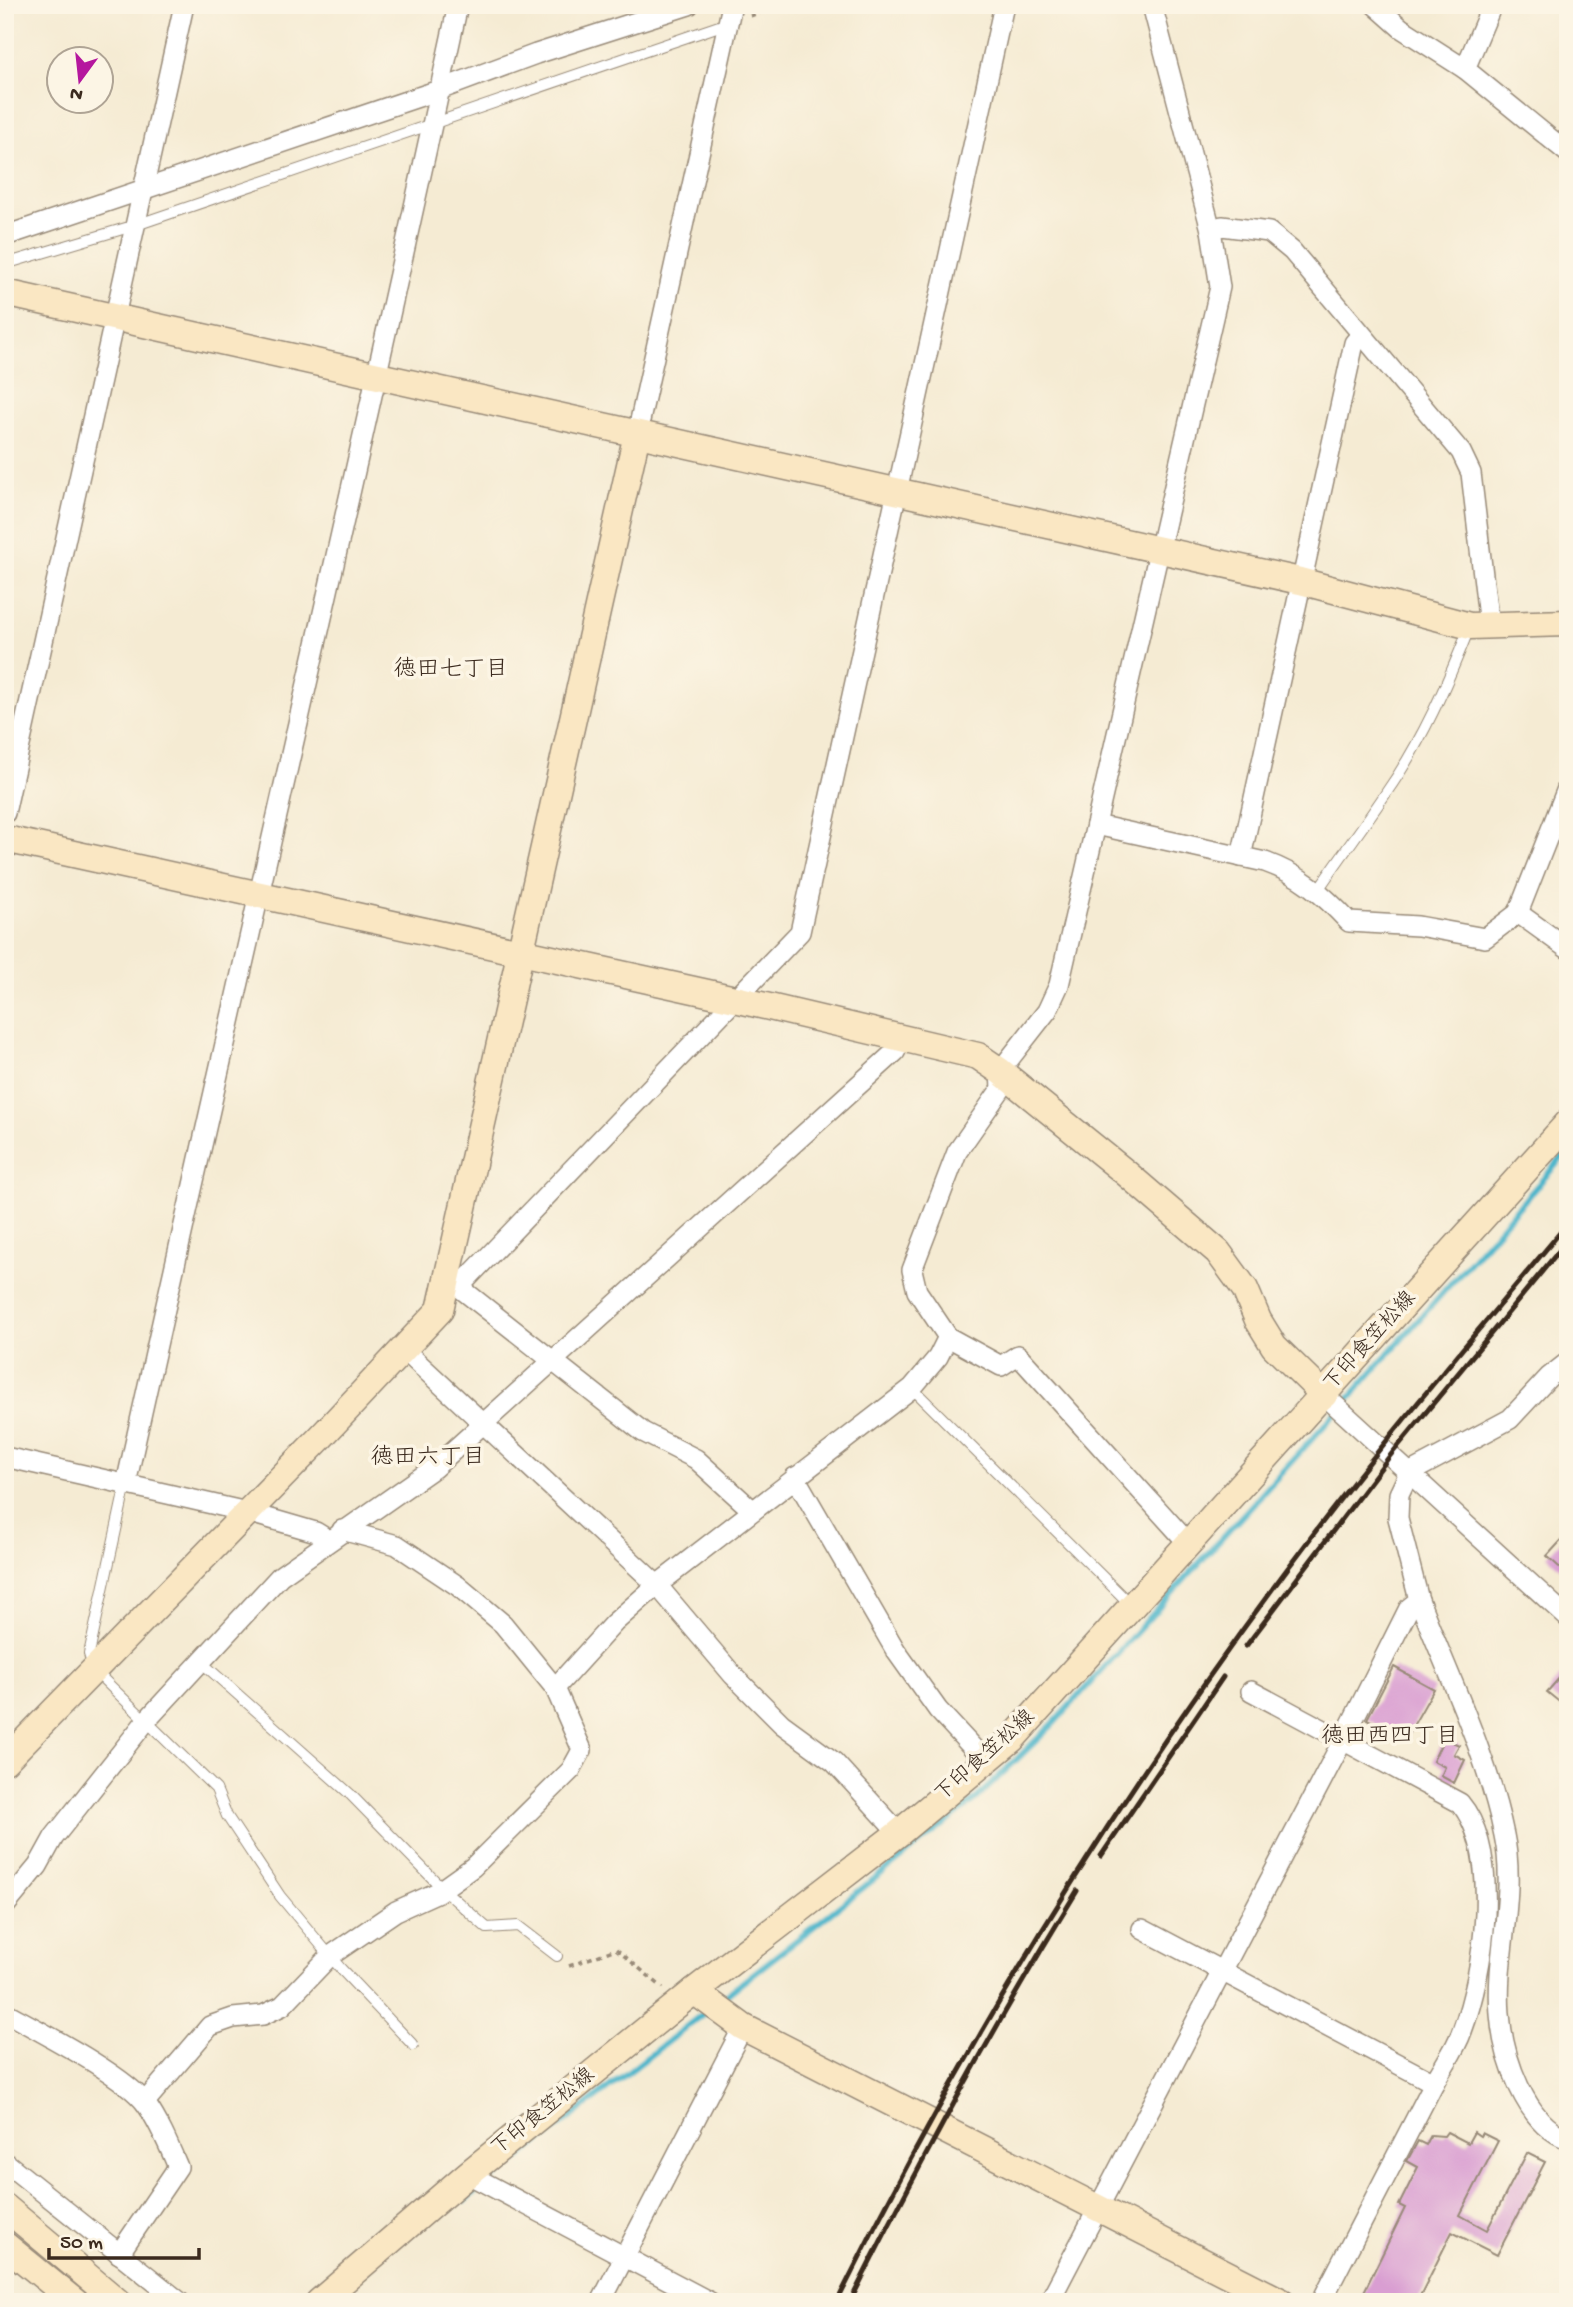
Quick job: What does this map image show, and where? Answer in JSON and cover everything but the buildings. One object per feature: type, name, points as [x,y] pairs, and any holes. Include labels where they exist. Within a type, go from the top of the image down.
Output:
[{"type":"street","points":[[5,813],[184,5]]},
{"type":"street","points":[[126,1484],[216,1077],[261,895],[458,5]]},
{"type":"street","points":[[5,236],[439,90],[536,54],[689,5]]},
{"type":"street","points":[[5,1761],[440,1310],[453,1286],[800,932],[1004,5]]},
{"type":"street","points":[[1152,5],[1211,230],[1220,287],[1059,985],[1047,1011],[1000,1071],[1002,1089],[957,1152],[912,1270],[917,1291],[948,1337],[1001,1366],[1018,1355],[1189,1544]]},
{"type":"street","points":[[1375,5],[1401,28],[1465,69],[1568,153]]},
{"type":"street","points":[[1465,69],[1492,5]]},
{"type":"street","points":[[453,1286],[522,953],[730,14]]},
{"type":"street","points":[[1211,230],[1222,226],[1269,232],[1292,251],[1461,452],[1471,473],[1480,626]]},
{"type":"street","points":[[5,293],[897,490],[1300,581],[1480,626],[1568,622]]},
{"type":"street","points":[[1241,857],[1354,343],[1361,335]]},
{"type":"street","points":[[1097,825],[1241,857],[1290,871],[1318,890],[1349,922],[1418,926],[1485,938],[1518,913],[1568,786]]},
{"type":"street","points":[[5,839],[964,1051],[1000,1071],[1218,1252],[1245,1289],[1258,1320],[1274,1346],[1352,1423],[1568,1618]]},
{"type":"street","points":[[1518,913],[1568,949]]},
{"type":"street","points":[[5,1906],[38,1866],[54,1837],[146,1721],[280,1576],[434,1468],[554,1363],[895,1052],[902,1037]]},
{"type":"street","name":"下印食笠松線","points":[[319,2302],[691,1996],[899,1833],[1012,1739],[1189,1544],[1327,1398],[1568,1124]]},
{"type":"street","points":[[453,1286],[643,1432],[696,1459],[752,1510]]},
{"type":"street","points":[[555,1688],[614,1623],[657,1586],[912,1388],[938,1357],[948,1337]]},
{"type":"street","points":[[403,1349],[657,1586],[733,1675],[782,1724],[834,1762],[899,1833]]},
{"type":"street","points":[[1568,1362],[1549,1377],[1510,1419],[1409,1473],[1399,1494],[1398,1518],[1419,1600],[1493,1793],[1504,1836],[1510,1882],[1500,1968],[1500,2016],[1513,2070],[1528,2106],[1559,2136],[1568,2139]]},
{"type":"street","points":[[5,1457],[247,1512],[316,1532],[397,1545],[458,1586],[503,1624],[555,1688],[582,1750],[571,1770],[473,1867],[443,1889],[396,1911],[330,1956],[282,2006],[263,2015],[233,2018],[210,2026],[145,2102]]},
{"type":"street","points":[[795,1477],[896,1651],[938,1710],[986,1762]]},
{"type":"street","points":[[1049,2302],[1343,1740],[1409,1608],[1419,1600]]},
{"type":"street","points":[[1251,1691],[1460,1803],[1472,1817],[1482,1851],[1482,1945],[1470,2009],[1461,2034],[1321,2302]]},
{"type":"street","points":[[1142,1929],[1434,2083]]},
{"type":"street","points":[[691,1996],[737,2023],[1282,2302]]},
{"type":"street","points":[[5,2012],[76,2053],[145,2102],[178,2166],[119,2254]]},
{"type":"street","points":[[601,2302],[737,2023]]},
{"type":"street","points":[[5,2162],[180,2302]]},
{"type":"street","points":[[472,2176],[710,2302]]},
{"type":"street","points":[[5,2207],[118,2302]]},
{"type":"street","points":[[5,2245],[75,2302]]},
{"type":"lane","points":[[5,264],[136,225],[432,123],[730,14]]},
{"type":"lane","points":[[1318,890],[1386,793],[1415,746],[1480,626]]},
{"type":"lane","points":[[912,1388],[1132,1607]]},
{"type":"lane","points":[[126,1484],[89,1654],[94,1670],[216,1789],[227,1816],[280,1896],[314,1933],[330,1956],[413,2045]]},
{"type":"lane","points":[[200,1661],[350,1794],[443,1889],[487,1928],[518,1926],[557,1956]]},
{"type":"path","points":[[730,14],[781,5]]},
{"type":"path","points":[[557,1956],[569,1966],[616,1949],[691,1996]]},
{"type":"waterway","points":[[720,2000],[976,1799],[1053,1724],[1360,1386],[1568,1151]]},
{"type":"waterway","points":[[465,2200],[709,2009]]},
{"type":"railway","points":[[837,2302],[889,2200],[1000,2000],[1059,1903],[1184,1712],[1348,1489],[1568,1223]]},
{"type":"railway","points":[[1246,1646],[1389,1457],[1568,1240]]},
{"type":"railway","points":[[1101,1856],[1223,1677]]},
{"type":"railway","points":[[850,2302],[959,2094],[1077,1891]]},
{"type":"district","name":"徳田七丁目","points":[[451,670]]},
{"type":"district","name":"徳田六丁目","points":[[428,1458]]},
{"type":"district","name":"徳田西四丁目","points":[[1390,1737]]}]
